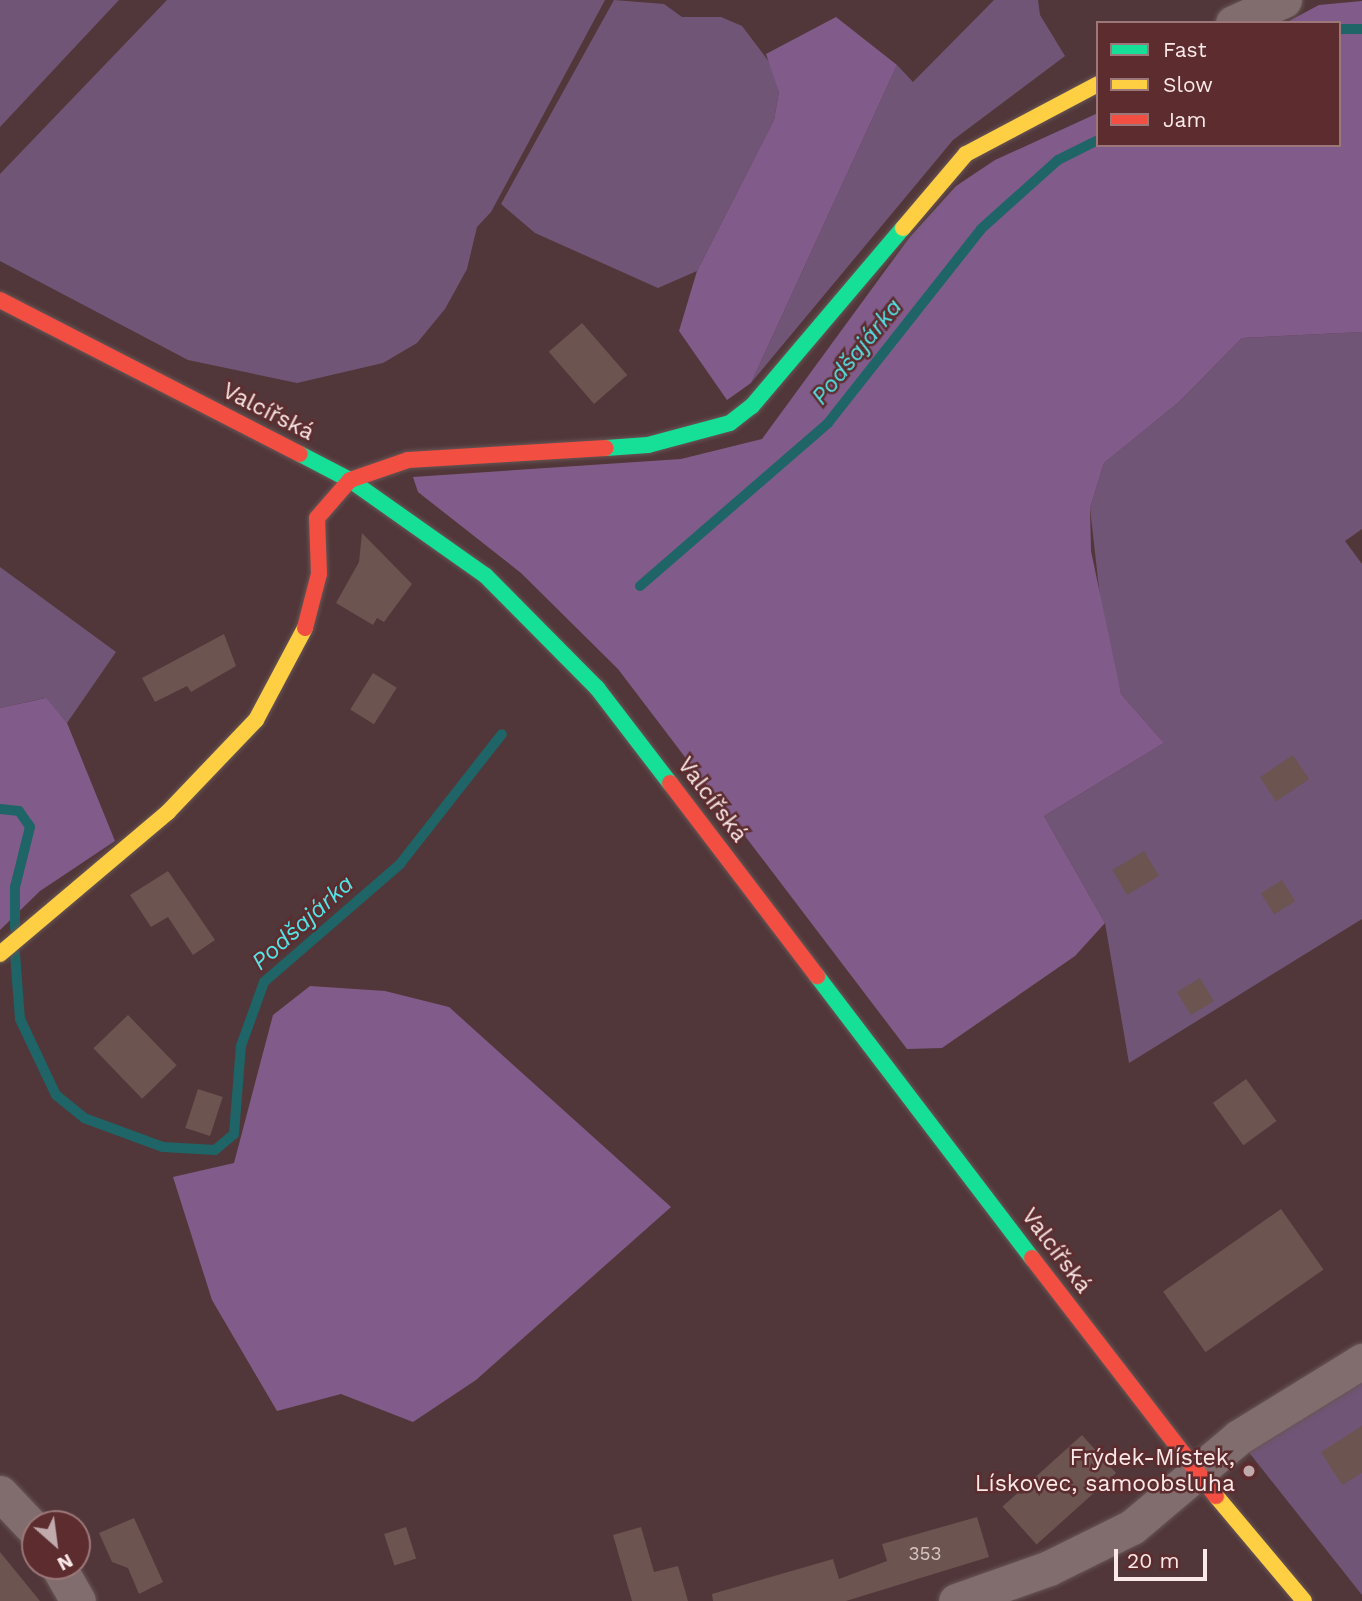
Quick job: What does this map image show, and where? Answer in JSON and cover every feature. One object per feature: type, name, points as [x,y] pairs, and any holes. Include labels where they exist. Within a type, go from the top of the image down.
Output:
[{"type":"main road","points":[[0,954],[168,812],[256,720],[311,616],[319,574],[317,518],[350,480],[408,460],[648,445],[730,423],[752,406],[966,153],[1096,85]]},
{"type":"main road","name":"Valcířská","points":[[0,300],[350,480],[486,576],[597,688],[1198,1475],[1304,1601]]},
{"type":"street","points":[[1237,21],[1284,0]]},
{"type":"street","points":[[956,1601],[1114,1538],[1198,1475],[1239,1437],[1362,1361]]},
{"type":"street","points":[[0,1493],[21,1515]]},
{"type":"street","points":[[66,1580],[78,1601]]},
{"type":"shaded area","points":[[0,0],[119,0],[0,127]]},
{"type":"shaded area","points":[[167,0],[605,0],[491,212],[477,227],[467,269],[445,309],[417,343],[383,363],[297,383],[188,360],[0,261],[0,174]]},
{"type":"shaded area","points":[[614,0],[664,4],[682,17],[721,17],[742,26],[773,67],[779,92],[774,120],[697,271],[658,288],[535,233],[501,204]]},
{"type":"shaded area","points":[[994,0],[1038,0],[1040,15],[1065,56],[953,140],[751,383],[897,65],[913,82]]},
{"type":"shaded area","points":[[1362,1],[1362,332],[1242,338],[1179,402],[1104,463],[1090,508],[1091,551],[1121,694],[1164,743],[1044,816],[1105,923],[1075,956],[942,1048],[907,1049],[618,669],[521,573],[418,492],[413,477],[681,459],[762,439],[909,238],[956,186],[995,160],[1096,114],[1096,147],[1341,147],[1341,21],[1289,21],[1319,5]]},
{"type":"shaded area","points":[[836,17],[897,65],[751,383],[727,400],[679,331],[697,271],[774,120],[779,92],[766,54]]},
{"type":"shaded area","points":[[1362,332],[1362,529],[1345,541],[1362,564],[1362,919],[1129,1063],[1105,923],[1044,816],[1164,743],[1121,694],[1103,624],[1090,508],[1104,463],[1179,402],[1242,338]]},
{"type":"shaded area","points":[[0,567],[116,652],[67,723],[45,698],[0,708]]},
{"type":"shaded area","points":[[46,698],[67,723],[115,841],[40,891],[0,930],[0,708]]},
{"type":"shaded area","points":[[310,986],[385,991],[449,1007],[671,1207],[476,1380],[413,1422],[341,1394],[277,1411],[212,1300],[173,1177],[234,1163],[273,1015]]},
{"type":"shaded area","points":[[1362,1379],[1362,1595],[1247,1450]]},
{"type":"building","points":[[582,323],[627,375],[594,404],[549,352]]},
{"type":"building","points":[[362,533],[412,584],[384,622],[377,618],[373,625],[336,603],[359,562]]},
{"type":"building","points":[[224,634],[236,666],[191,692],[187,686],[155,702],[142,678]]},
{"type":"building","points":[[373,673],[397,688],[374,724],[350,709]]},
{"type":"building","points":[[1293,755],[1309,779],[1276,801],[1260,777]]},
{"type":"building","points":[[1144,851],[1159,876],[1127,895],[1112,870]]},
{"type":"building","points":[[168,871],[215,940],[193,955],[168,917],[151,927],[130,895]]},
{"type":"building","points":[[1282,880],[1295,901],[1274,914],[1261,893]]},
{"type":"building","points":[[1200,978],[1214,1001],[1191,1015],[1177,992]]},
{"type":"building","points":[[128,1015],[177,1065],[142,1099],[93,1048]]},
{"type":"building","points":[[1246,1079],[1277,1121],[1243,1145],[1213,1103]]},
{"type":"building","points":[[198,1089],[223,1097],[210,1136],[185,1128]]},
{"type":"building","points":[[1281,1209],[1323,1270],[1205,1352],[1163,1292]]},
{"type":"building","points":[[1362,1426],[1362,1473],[1342,1485],[1321,1452]]},
{"type":"building","points":[[1082,1435],[1116,1473],[1037,1544],[1002,1507]]},
{"type":"building","points":[[977,1517],[989,1557],[846,1601],[713,1601],[712,1594],[833,1559],[839,1579],[887,1561],[882,1544]]},
{"type":"building","points":[[134,1518],[163,1582],[139,1594],[128,1568],[112,1562],[99,1533]]},
{"type":"building","points":[[406,1527],[416,1558],[394,1565],[384,1534]]},
{"type":"building","points":[[641,1527],[654,1572],[678,1566],[688,1601],[632,1601],[613,1535]]},
{"type":"building","points":[[0,1552],[40,1601],[0,1601]]},
{"type":"waterway","name":"Podšajárka","points":[[1341,29],[1362,29]]},
{"type":"waterway","name":"Podšajárka","points":[[640,586],[828,423],[981,229],[1058,160],[1096,141]]},
{"type":"waterway","name":"Podšajárka","points":[[15,954],[20,1019],[56,1095],[84,1118],[163,1147],[215,1150],[234,1134],[241,1046],[264,982],[400,864],[502,734]]},
{"type":"waterway","name":"Podšajárka","points":[[0,809],[19,811],[30,827],[15,887],[15,928]]},
{"type":"traffic: fast","points":[[606,448],[648,445],[730,423],[752,406],[903,228]]},
{"type":"traffic: fast","points":[[300,454],[350,480],[486,576],[597,688],[670,783]]},
{"type":"traffic: fast","points":[[817,976],[1032,1258]]},
{"type":"traffic: slow","points":[[903,228],[966,154],[1096,85]]},
{"type":"traffic: slow","points":[[0,954],[168,812],[256,720],[305,628]]},
{"type":"traffic: slow","points":[[1216,1496],[1304,1601]]},
{"type":"traffic: jam","points":[[0,300],[300,454]]},
{"type":"traffic: jam","points":[[305,628],[319,574],[317,518],[350,480],[408,460],[606,448]]},
{"type":"traffic: jam","points":[[670,783],[817,976]]},
{"type":"traffic: jam","points":[[1032,1258],[1216,1496]]},
{"type":"place","name":"Frýdek-Místek, Lískovec, samoobsluha","points":[[1249,1471]]}]
